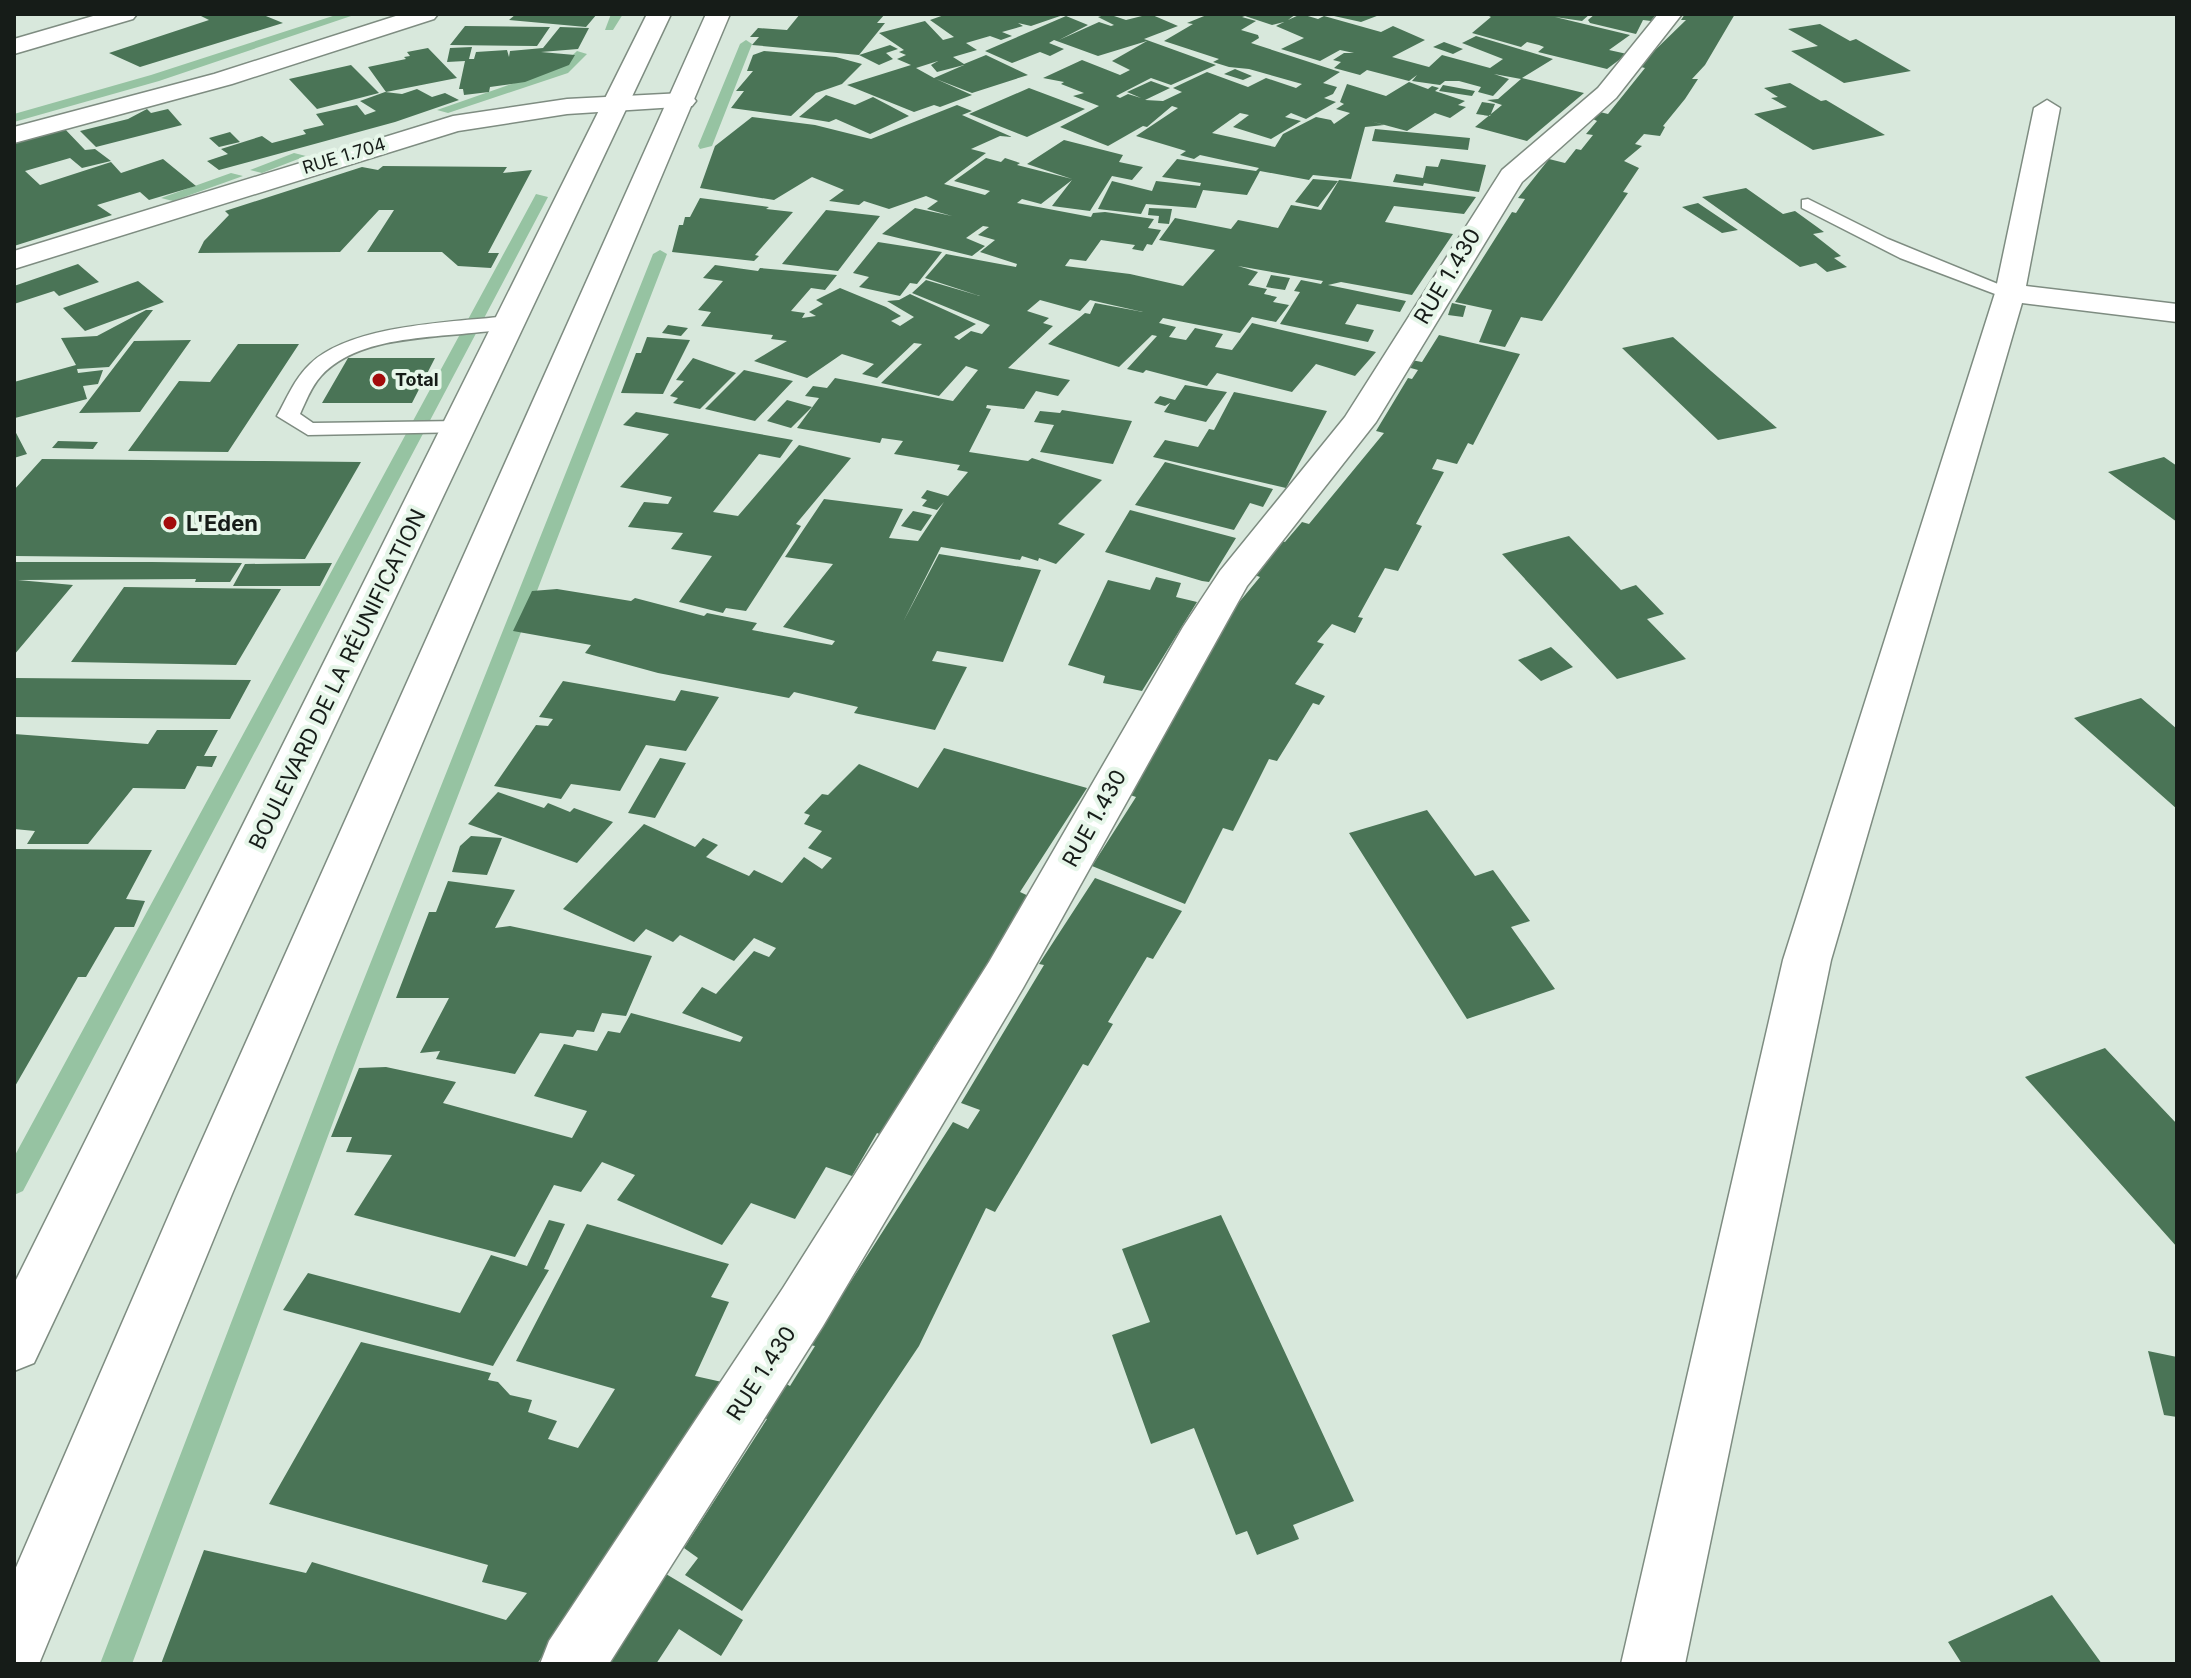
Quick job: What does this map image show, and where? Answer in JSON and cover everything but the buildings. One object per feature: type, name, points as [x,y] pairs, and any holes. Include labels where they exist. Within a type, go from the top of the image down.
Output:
[{"type":"street","points":[[14,47],[125,14]]},
{"type":"street","points":[[14,135],[223,79],[426,14]]},
{"type":"street","name":"BOULEVARD DE LA RÉUNIFICATION","points":[[14,1344],[659,14]]},
{"type":"street","points":[[14,1647],[205,1194],[683,101],[718,14]]},
{"type":"street","name":"RUE 1.430","points":[[572,1664],[803,1307],[949,1068],[1233,579],[1359,422],[1512,176],[1607,93],[1670,14]]},
{"type":"street","name":"RUE 1.704","points":[[14,260],[453,124],[499,114],[619,100],[683,101]]},
{"type":"street","points":[[1653,1664],[1807,960],[2010,293],[2047,108]]},
{"type":"street","points":[[2010,293],[2177,313]]},
{"type":"lane","points":[[1808,204],[1856,233],[1903,254],[2010,293]]},
{"type":"lane","points":[[460,427],[308,429],[288,416],[302,387],[321,364],[339,354],[416,333],[511,322]]},
{"type":"waterway","points":[[14,118],[155,78],[351,14]]},
{"type":"waterway","points":[[609,28],[617,14]]},
{"type":"waterway","points":[[720,106],[746,44]]},
{"type":"waterway","points":[[443,110],[564,70],[581,54]]},
{"type":"waterway","points":[[705,146],[720,111]]},
{"type":"waterway","points":[[257,170],[299,156]]},
{"type":"waterway","points":[[168,198],[236,176]]},
{"type":"waterway","points":[[14,1183],[541,197]]},
{"type":"waterway","points":[[116,1664],[349,1047],[660,254]]},
{"type":"place","name":"Total","points":[[379,380]]},
{"type":"place","name":"L'Eden","points":[[170,523]]}]
